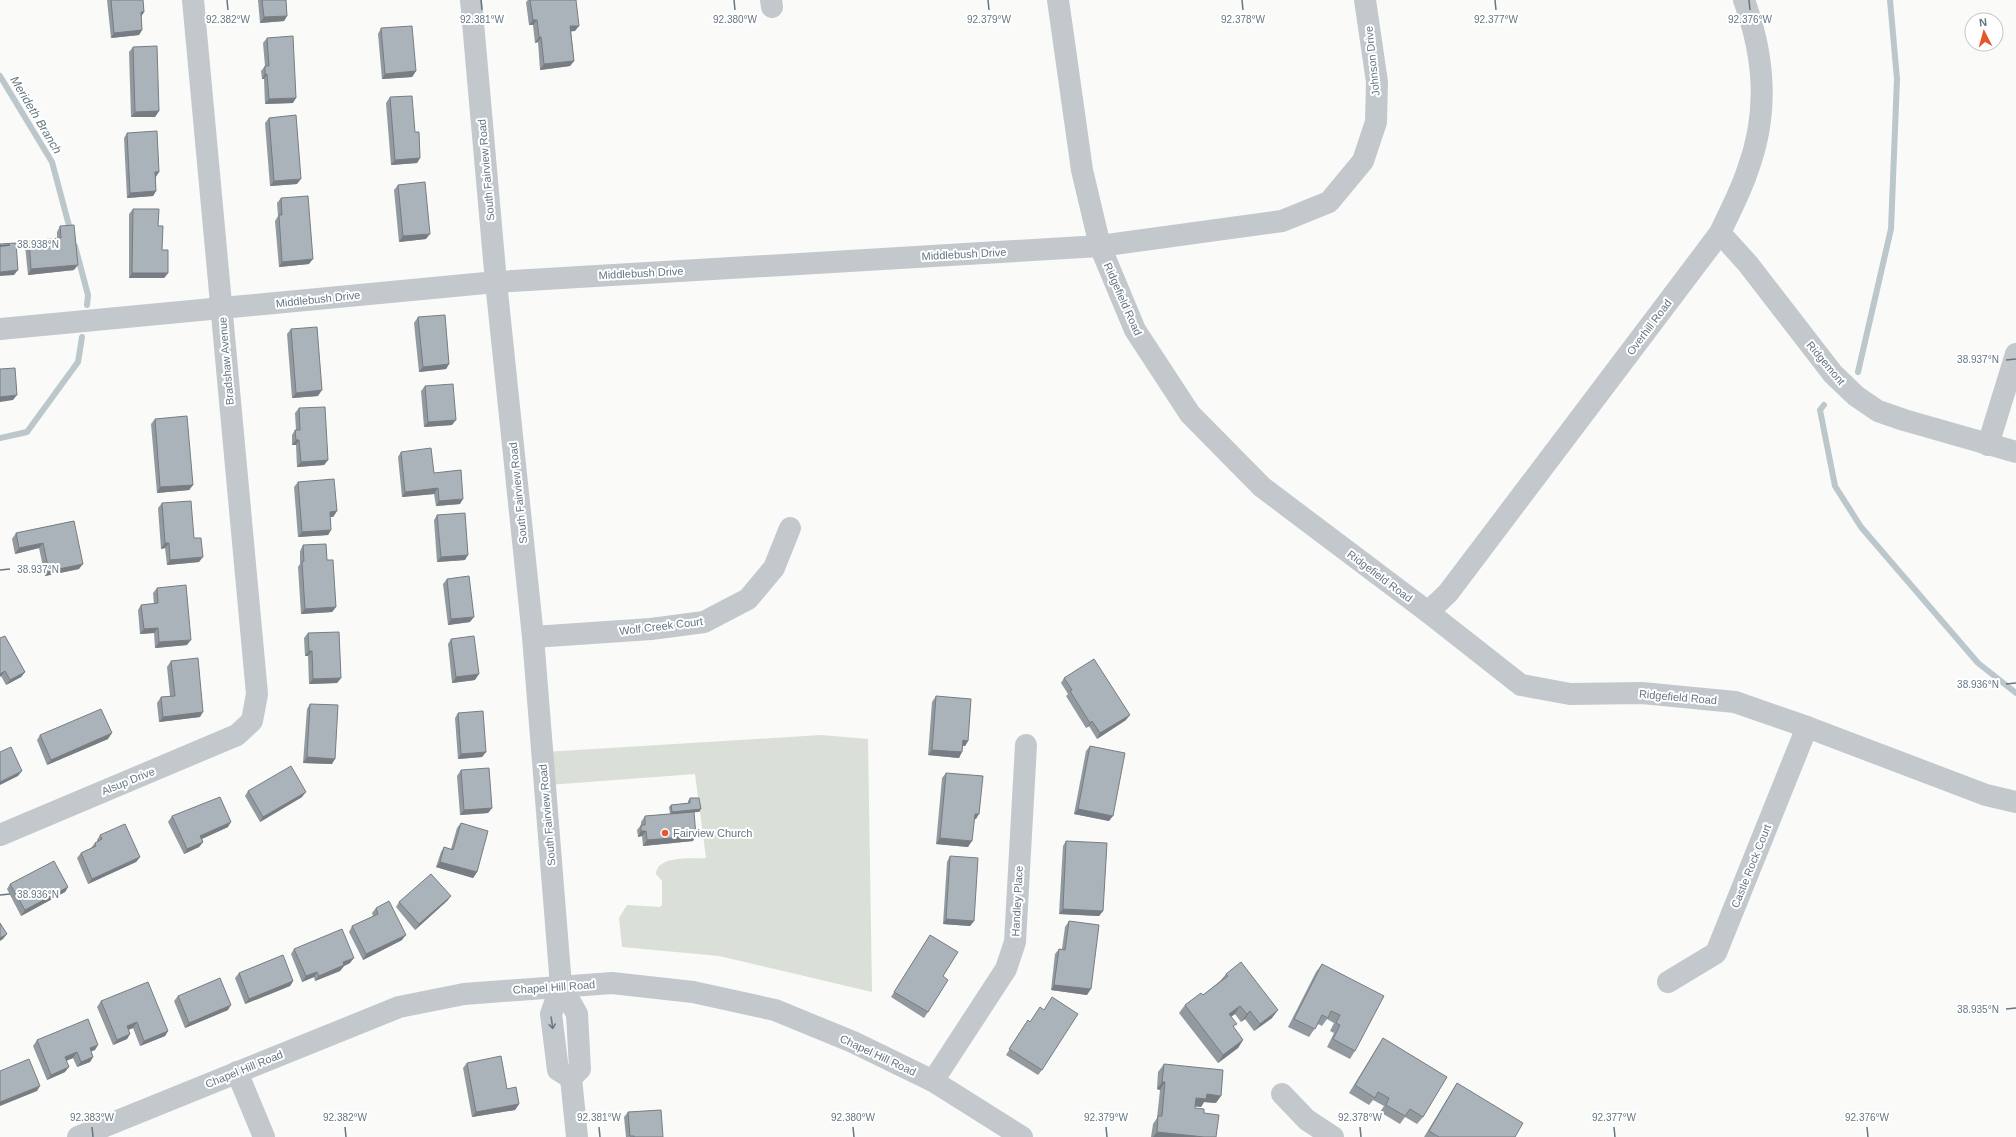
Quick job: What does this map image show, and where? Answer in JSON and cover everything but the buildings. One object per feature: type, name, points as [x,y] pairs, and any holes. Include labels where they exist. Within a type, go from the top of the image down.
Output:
[{"type":"street","name":"Bradshaw Avenue","points":[[192,0],[257,694],[252,721]]},
{"type":"street","name":"South Fairview Road","points":[[471,0],[496,282],[533,636],[561,986]]},
{"type":"street","name":"Ridgefield Road","points":[[1058,0],[1082,170],[1100,246],[1135,330],[1190,414],[1262,487],[1428,612],[1521,685],[1570,694],[1642,693],[1735,702],[1807,727],[1986,795],[2016,802]]},
{"type":"street","name":"Johnson Drive","points":[[1282,221],[1329,202],[1363,161],[1376,122],[1377,82],[1365,0]]},
{"type":"street","name":"Overhill Road","points":[[1428,612],[1448,593],[1720,233],[1748,172],[1760,123],[1762,73],[1754,26],[1744,0]]},
{"type":"street","name":"Middlebush Drive","points":[[0,329],[496,282],[1100,246],[1282,221]]},
{"type":"street","name":"Ridgemont","points":[[1720,233],[1748,264],[1833,374],[1856,396],[1878,411],[1988,445],[2016,452]]},
{"type":"street","points":[[1988,445],[2016,354]]},
{"type":"street","name":"Wolf Creek Court","points":[[533,636],[652,629],[704,622],[748,599],[774,568],[790,528]]},
{"type":"street","name":"Alsup Drive","points":[[0,835],[238,736],[252,721]]},
{"type":"street","name":"Castle Rock Court","points":[[1668,982],[1716,953],[1807,727]]},
{"type":"street","name":"Handley Place","points":[[933,1081],[1006,969],[1015,942],[1026,746]]},
{"type":"street","name":"Chapel Hill Road","points":[[78,1137],[399,1007],[464,994],[612,983],[693,992],[775,1010],[853,1042],[933,1081],[1022,1137]]},
{"type":"street","points":[[561,986],[577,1014],[580,1069],[570,1078],[576,1137]]},
{"type":"street","points":[[237,1072],[264,1137]]},
{"type":"street","points":[[1282,1094],[1307,1120],[1333,1137]]},
{"type":"shaded area","points":[[821,735],[868,739],[872,992],[719,956],[622,947],[619,918],[627,905],[660,907],[662,905],[662,881],[656,874],[658,868],[662,864],[676,859],[706,858],[695,774],[548,785],[545,752]]},
{"type":"waterway","points":[[1858,372],[1891,229],[1897,79],[1890,0]]},
{"type":"waterway","name":"Merideth Branch","points":[[0,76],[52,162],[71,233]]},
{"type":"waterway","name":"Merideth Branch","points":[[75,246],[88,295],[87,305]]},
{"type":"waterway","name":"Merideth Branch","points":[[0,438],[27,432],[78,362],[82,337]]},
{"type":"waterway","points":[[1824,405],[1820,410],[1835,486],[1861,527],[1978,663],[2016,693]]},
{"type":"place","name":"Fairview Church","points":[[665,833]]}]
